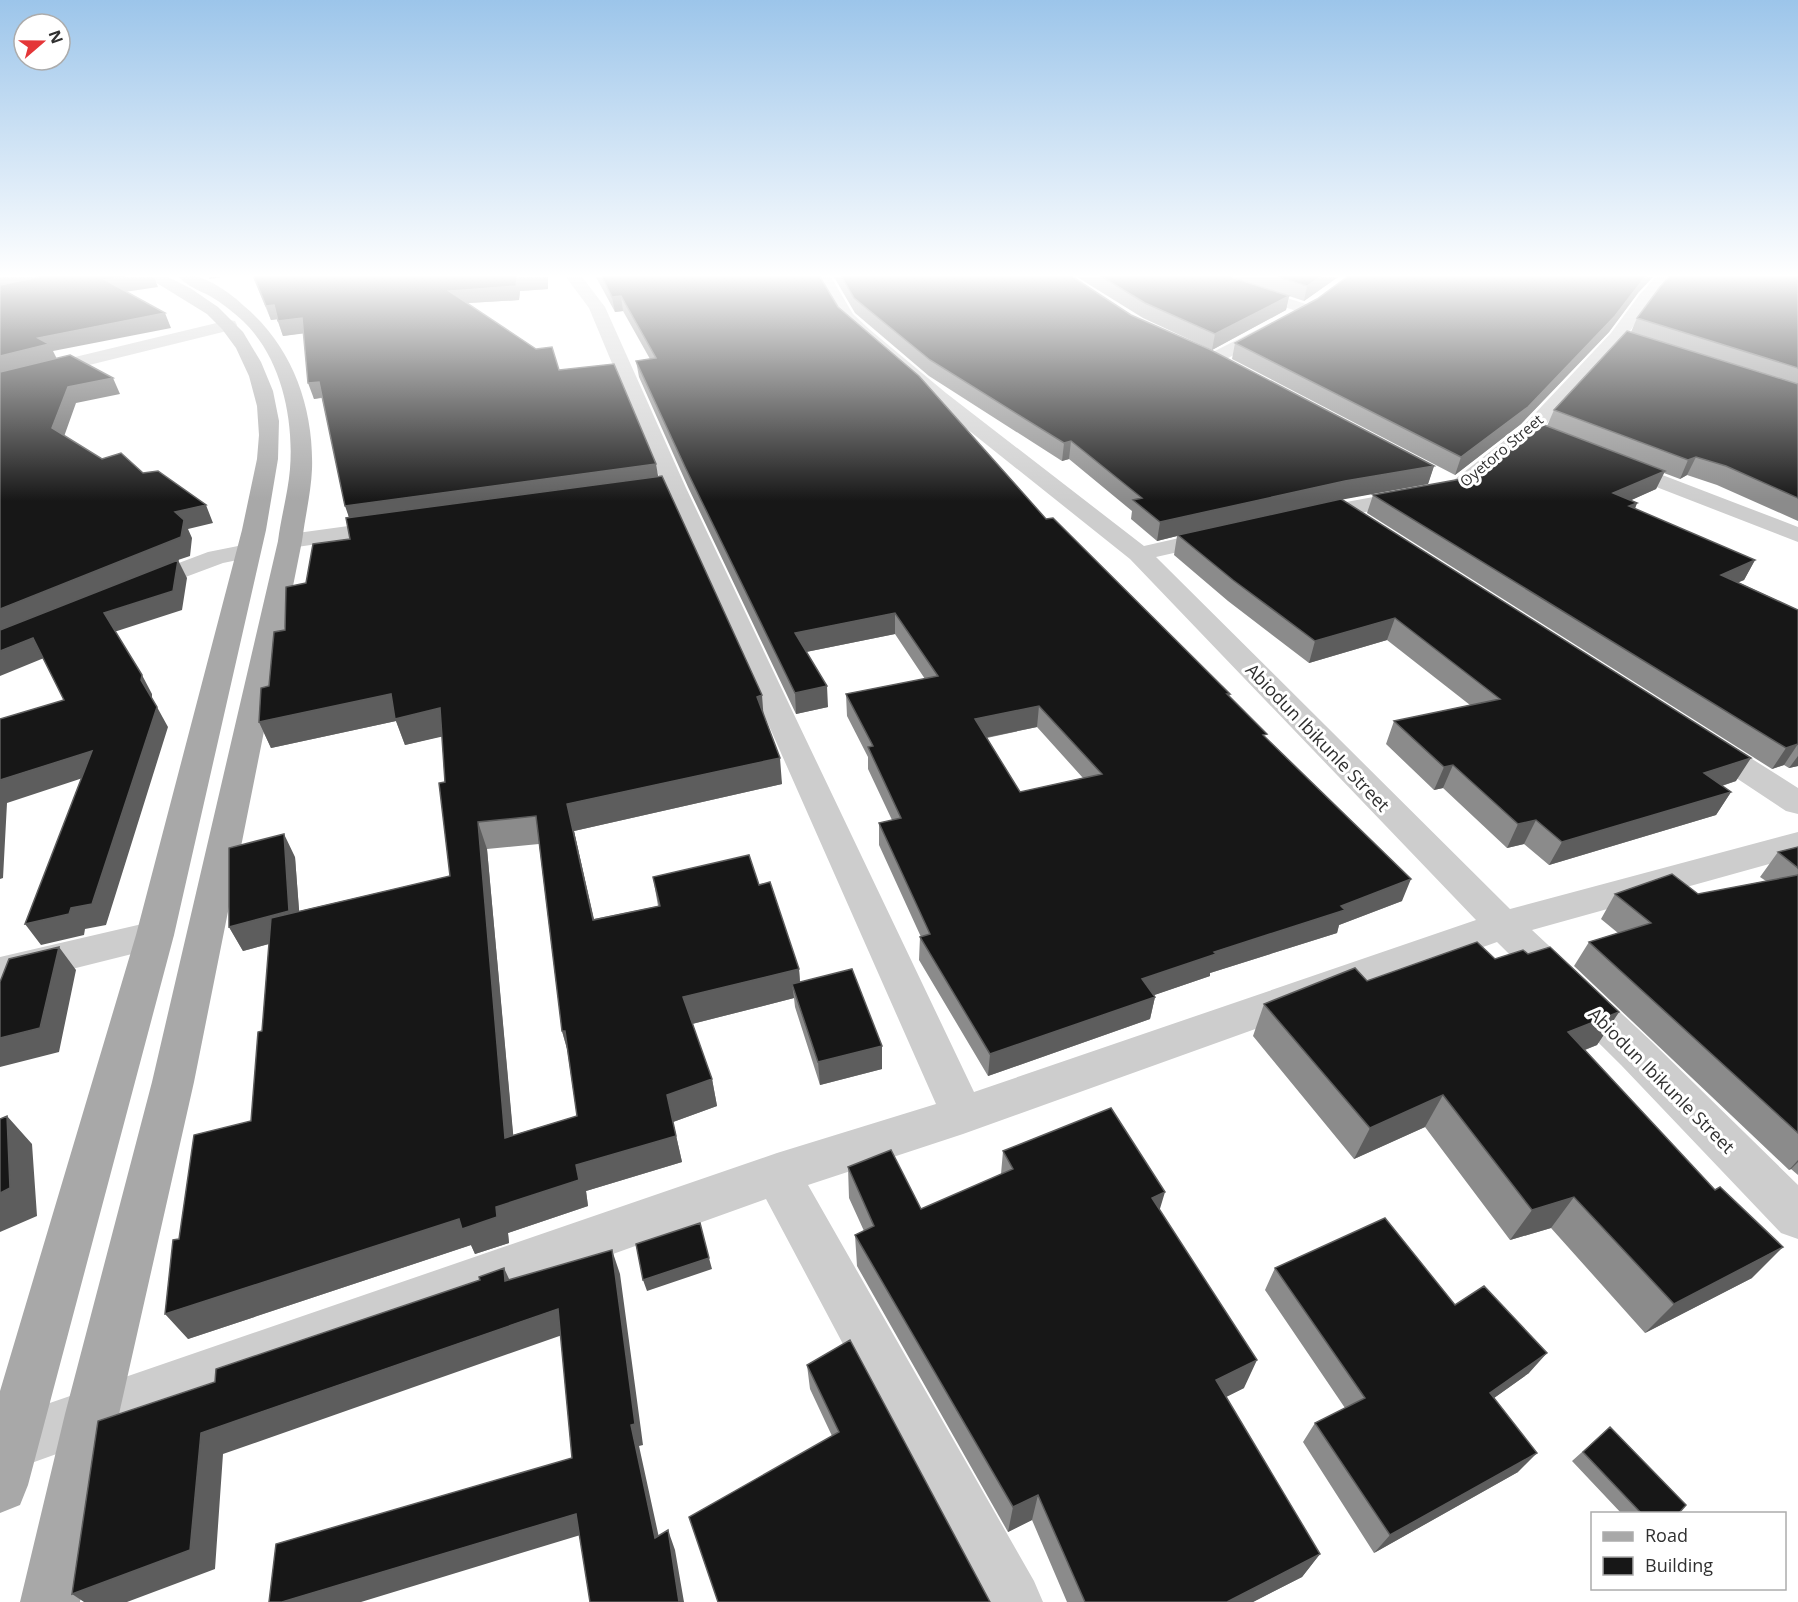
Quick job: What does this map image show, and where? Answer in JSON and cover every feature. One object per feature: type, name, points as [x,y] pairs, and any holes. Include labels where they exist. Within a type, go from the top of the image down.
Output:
[{"type":"main road","points":[[6,1464],[155,935],[266,469],[269,433],[265,401],[252,362],[246,352]]},
{"type":"main road","points":[[50,1602],[92,1414],[173,1082],[290,541],[301,460],[298,414],[288,376],[276,352]]},
{"type":"street","points":[[0,381],[120,352]]},
{"type":"street","points":[[613,352],[663,490],[963,1115]]},
{"type":"street","name":"Abiodun Ibikunle Street","points":[[885,352],[939,397],[1139,554],[1503,925],[1636,1053],[1798,1217]]},
{"type":"street","points":[[1198,352],[1234,370]]},
{"type":"street","points":[[1213,359],[1226,352]]},
{"type":"street","name":"Oyetoro Street","points":[[1284,521],[1457,488],[1530,430],[1603,352]]},
{"type":"street","points":[[1530,430],[1552,438]]},
{"type":"street","points":[[1597,456],[1798,535]]},
{"type":"street","points":[[1436,476],[1457,488]]},
{"type":"street","points":[[1340,509],[1370,528]]},
{"type":"street","points":[[290,541],[418,524]]},
{"type":"street","points":[[1139,554],[1239,531]]},
{"type":"street","points":[[121,594],[217,557],[248,551]]},
{"type":"street","points":[[1688,732],[1798,802]]},
{"type":"street","points":[[6,1464],[92,1414],[777,1174],[963,1115],[1503,925],[1798,844]]},
{"type":"street","points":[[0,972],[155,935]]},
{"type":"street","points":[[777,1174],[1013,1602]]},
{"type":"building","points":[[0,352],[17,352],[0,356]]},
{"type":"building","points":[[305,352],[553,352],[559,370],[614,364],[656,464],[345,506],[319,382],[308,383]]},
{"type":"building","points":[[652,352],[891,352],[919,376],[1046,519],[1053,518],[1230,694],[1227,694],[1267,734],[1263,735],[1411,879],[1341,906],[1345,910],[1214,952],[1216,954],[1142,979],[1155,997],[990,1054],[920,937],[930,934],[879,823],[901,818],[868,747],[873,746],[846,694],[938,676],[895,613],[795,633],[827,686],[795,693],[636,361],[656,358]],"holes":[[[1039,706],[1102,774],[1020,792],[975,719]]]},
{"type":"building","points":[[920,352],[1214,352],[1434,466],[1345,481],[1160,522],[1133,500],[1142,498],[1071,441],[1064,443]]},
{"type":"building","points":[[1252,352],[1581,352],[1528,407],[1461,457]]},
{"type":"building","points":[[1608,352],[1694,352],[1798,384],[1798,498],[1726,466],[1696,457],[1688,460],[1554,410]]},
{"type":"building","points":[[1746,352],[1798,352],[1798,368]]},
{"type":"building","points":[[70,355],[113,378],[68,387],[52,428],[102,459],[121,453],[143,473],[158,471],[206,505],[175,512],[184,520],[181,537],[0,609],[0,372]]},
{"type":"building","points":[[1539,423],[1665,471],[1613,493],[1637,503],[1629,506],[1755,560],[1721,575],[1798,610],[1798,744],[1786,748],[1373,495],[1472,477]]},
{"type":"building","points":[[662,476],[762,695],[757,697],[780,758],[567,804],[593,920],[660,906],[653,877],[749,855],[759,885],[770,882],[799,969],[683,997],[712,1079],[667,1095],[676,1136],[576,1165],[579,1180],[496,1207],[497,1217],[462,1229],[459,1219],[165,1314],[173,1240],[179,1239],[194,1135],[251,1121],[258,1032],[262,1031],[271,918],[450,876],[439,783],[445,782],[440,708],[395,719],[391,694],[259,722],[261,688],[269,686],[274,632],[285,630],[286,587],[306,583],[313,544],[350,539],[346,518]],"holes":[[[536,816],[562,1031],[565,1031],[577,1116],[505,1138],[478,822]]]},
{"type":"building","points":[[1341,499],[1751,758],[1704,773],[1731,792],[1562,842],[1536,820],[1518,824],[1453,765],[1444,767],[1394,721],[1500,699],[1395,618],[1315,641],[1233,580],[1178,535]]},
{"type":"building","points":[[178,560],[173,591],[104,613],[142,675],[141,680],[157,707],[92,904],[71,908],[69,914],[25,924],[92,751],[0,780],[0,719],[64,700],[33,638],[0,651],[0,630]]},
{"type":"building","points":[[284,834],[289,911],[229,927],[229,848]]},
{"type":"building","points":[[1798,847],[1798,868],[1778,852]]},
{"type":"building","points":[[1672,874],[1698,894],[1798,875],[1798,1133],[1589,942],[1651,923],[1615,894]]},
{"type":"building","points":[[1477,942],[1495,959],[1523,950],[1528,954],[1550,947],[1619,1012],[1568,1032],[1715,1190],[1720,1187],[1783,1247],[1674,1304],[1574,1197],[1532,1210],[1443,1095],[1370,1128],[1264,1004],[1355,968],[1367,981]]},
{"type":"building","points":[[59,947],[40,1028],[0,1038],[0,982],[9,959]]},
{"type":"building","points":[[852,969],[882,1046],[818,1062],[792,984]]},
{"type":"building","points":[[1111,1108],[1165,1192],[1152,1198],[1257,1360],[1216,1380],[1320,1554],[1227,1602],[1085,1602],[1038,1495],[1013,1507],[855,1235],[874,1226],[848,1167],[891,1150],[921,1209],[1013,1169],[1003,1151]]},
{"type":"building","points":[[7,1116],[10,1188],[0,1193],[0,1119]]},
{"type":"building","points":[[1385,1218],[1455,1305],[1484,1286],[1547,1353],[1490,1393],[1537,1453],[1390,1535],[1315,1423],[1365,1398],[1275,1268]]},
{"type":"building","points":[[700,1223],[709,1258],[643,1280],[636,1244]]},
{"type":"building","points":[[612,1250],[635,1424],[631,1425],[655,1538],[668,1530],[679,1602],[590,1602],[576,1514],[282,1602],[269,1602],[276,1544],[572,1458],[558,1309],[201,1433],[190,1550],[72,1594],[98,1421],[215,1382],[216,1369],[480,1280],[479,1277],[504,1268],[505,1281]]},
{"type":"building","points":[[850,1340],[990,1602],[718,1602],[689,1517],[839,1432],[807,1365]]},
{"type":"building","points":[[1610,1427],[1686,1505],[1680,1512],[1640,1512],[1583,1452]]}]
